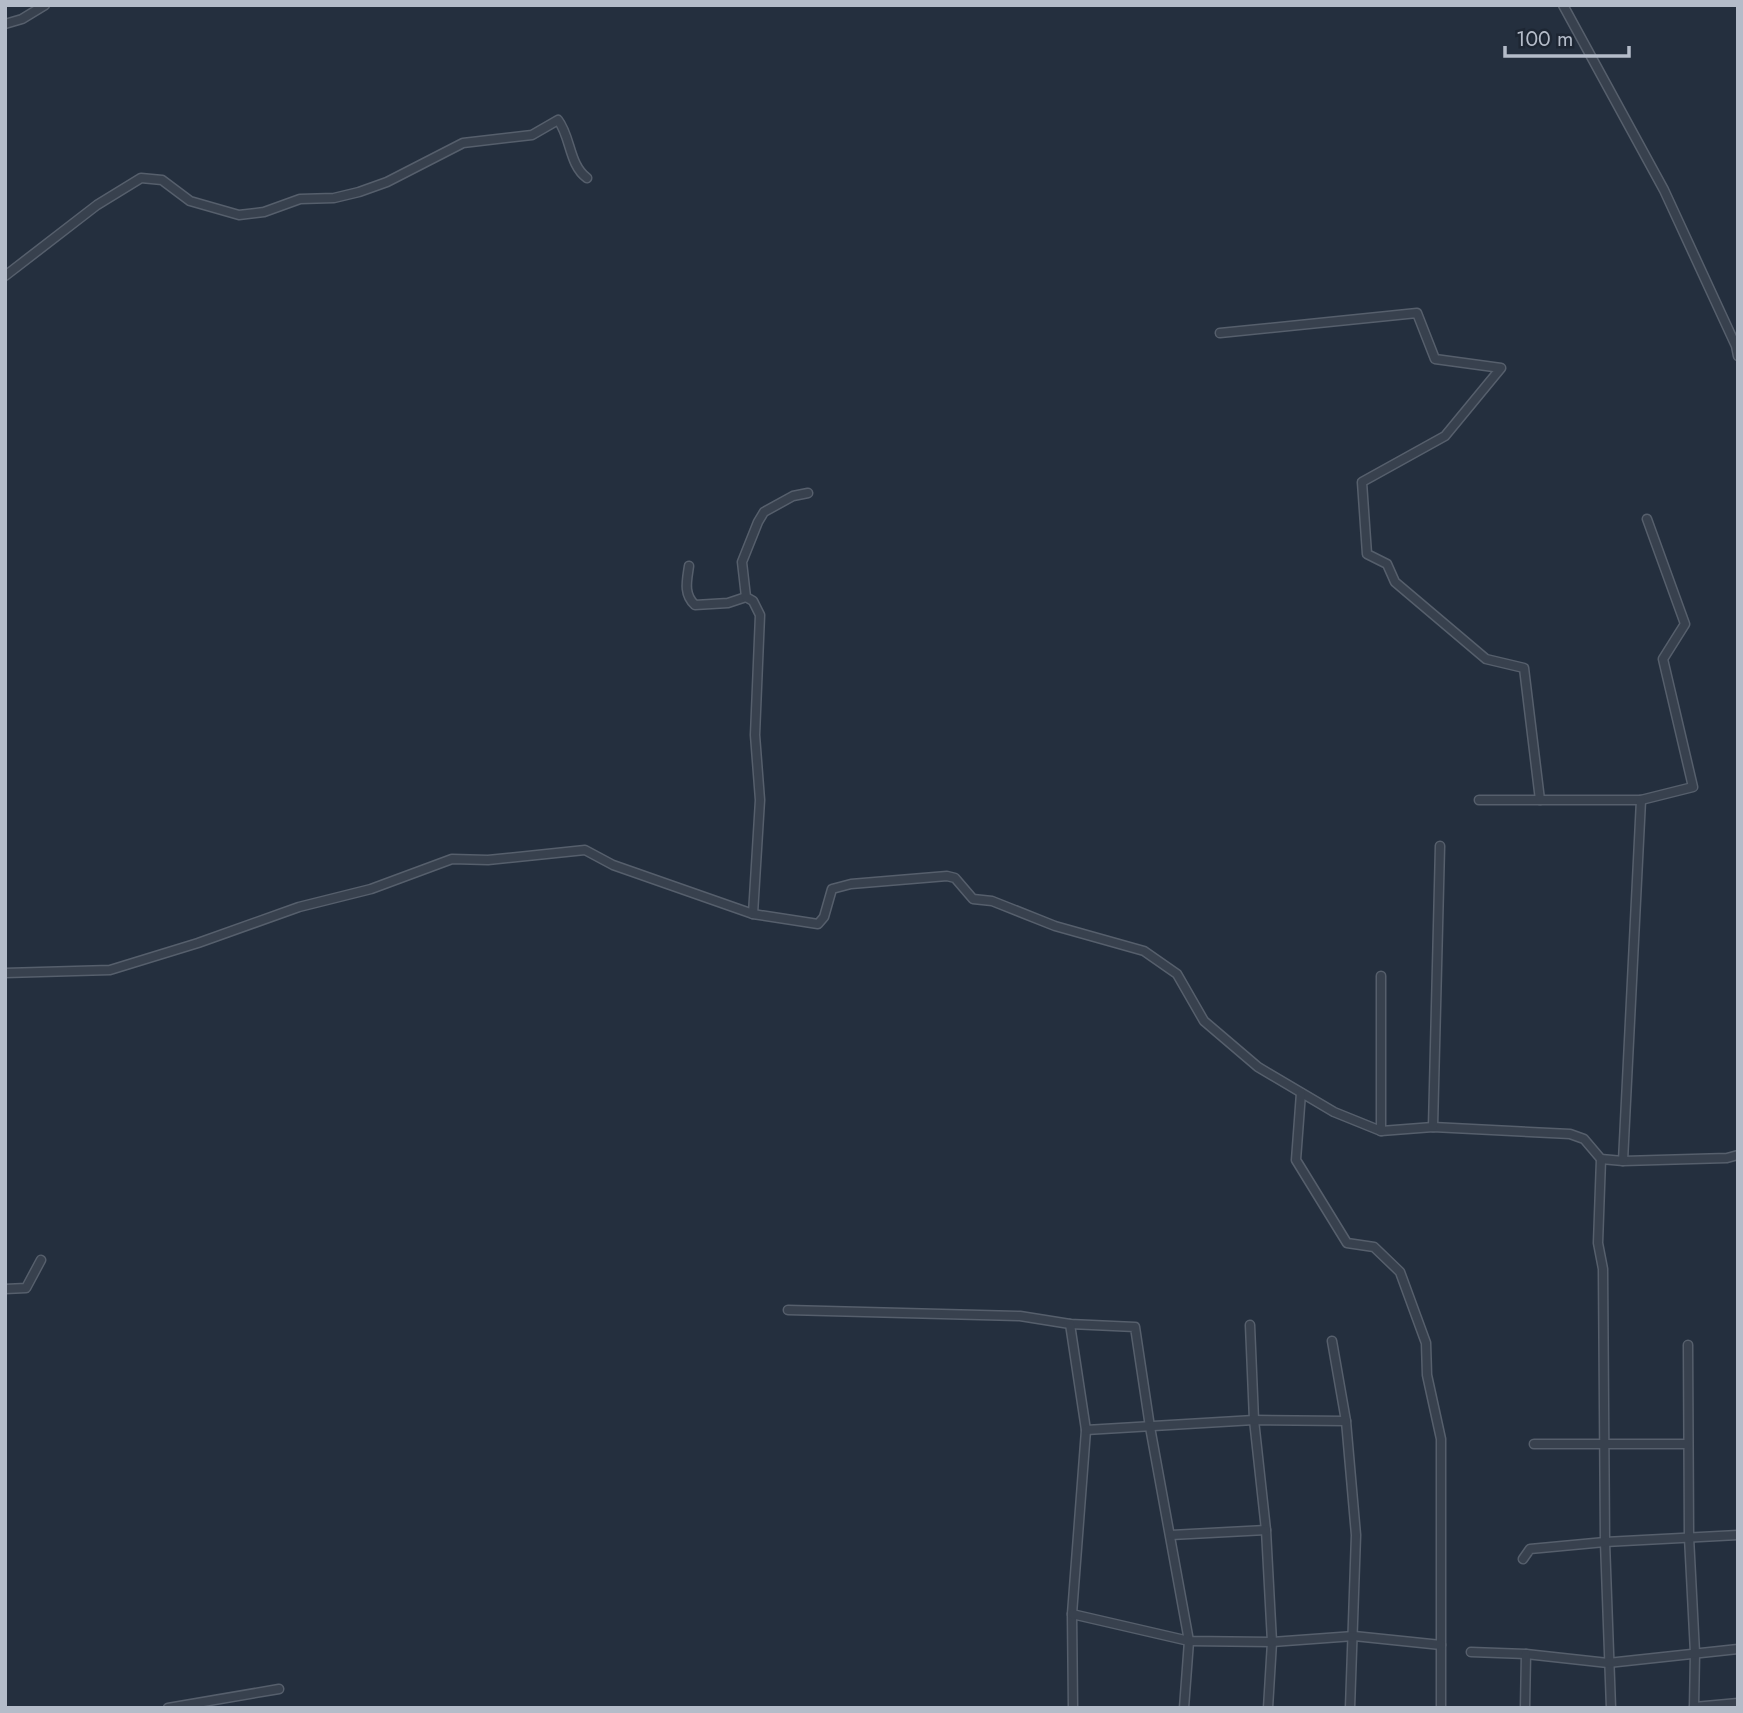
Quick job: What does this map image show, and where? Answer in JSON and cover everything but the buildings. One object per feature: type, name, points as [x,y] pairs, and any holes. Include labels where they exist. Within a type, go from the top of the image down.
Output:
[{"type":"street","points":[[5,24],[31,15],[45,5]]},
{"type":"street","points":[[1563,5],[1664,190],[1736,346],[1738,356]]},
{"type":"street","points":[[5,276],[97,205],[141,178],[162,180],[190,201],[239,215],[264,212],[300,200],[334,198],[359,192],[387,182],[463,143],[532,135],[558,120],[565,129],[579,172],[587,178]]},
{"type":"street","points":[[1220,332],[1417,313],[1435,359],[1502,368],[1445,436],[1362,482],[1367,554],[1387,565],[1395,582],[1486,659],[1524,668],[1540,800]]},
{"type":"street","points":[[746,597],[742,562],[758,522],[764,512],[793,496],[808,493]]},
{"type":"street","points":[[1479,800],[1641,800],[1693,787],[1662,659],[1685,624],[1647,519]]},
{"type":"street","points":[[689,566],[687,590],[689,600],[695,605],[729,603],[746,597],[753,601],[760,615],[755,735],[760,800],[753,914]]},
{"type":"street","points":[[1623,1161],[1641,800]]},
{"type":"street","points":[[1433,1128],[1440,846]]},
{"type":"street","points":[[5,973],[110,970],[198,943],[299,907],[371,889],[452,859],[488,860],[585,850],[613,864],[753,914],[818,924],[824,917],[832,889],[947,876],[955,878],[974,898],[992,901],[1055,926],[1144,951],[1177,974],[1204,1021],[1258,1068],[1334,1111],[1381,1131],[1433,1128],[1570,1134],[1584,1139],[1601,1158],[1623,1161],[1727,1158],[1738,1155]]},
{"type":"street","points":[[1381,976],[1381,1131]]},
{"type":"street","points":[[1301,1093],[1296,1160],[1347,1243],[1374,1247],[1399,1272],[1426,1343],[1427,1375],[1441,1439],[1441,1708]]},
{"type":"street","points":[[1601,1158],[1598,1243],[1603,1269],[1605,1542],[1611,1708]]},
{"type":"street","points":[[5,1289],[26,1288],[41,1260]]},
{"type":"street","points":[[788,1310],[1020,1316],[1070,1324],[1135,1327],[1150,1427],[1189,1641],[1184,1708]]},
{"type":"street","points":[[1070,1324],[1086,1430],[1072,1614],[1073,1708]]},
{"type":"street","points":[[1250,1325],[1254,1420],[1266,1530],[1272,1643],[1268,1708]]},
{"type":"street","points":[[1332,1341],[1346,1421],[1356,1535],[1350,1708]]},
{"type":"street","points":[[1688,1345],[1689,1537],[1695,1653],[1694,1707],[1738,1703]]},
{"type":"street","points":[[1086,1430],[1254,1420],[1346,1421]]},
{"type":"street","points":[[1534,1444],[1688,1444]]},
{"type":"street","points":[[1171,1535],[1266,1530]]},
{"type":"street","points":[[1523,1559],[1530,1549],[1738,1535]]},
{"type":"street","points":[[1072,1614],[1189,1641],[1272,1643],[1354,1636],[1441,1645]]},
{"type":"street","points":[[1471,1652],[1526,1654],[1608,1663],[1738,1649]]},
{"type":"street","points":[[1525,1708],[1526,1654]]},
{"type":"street","points":[[168,1708],[279,1689]]}]
